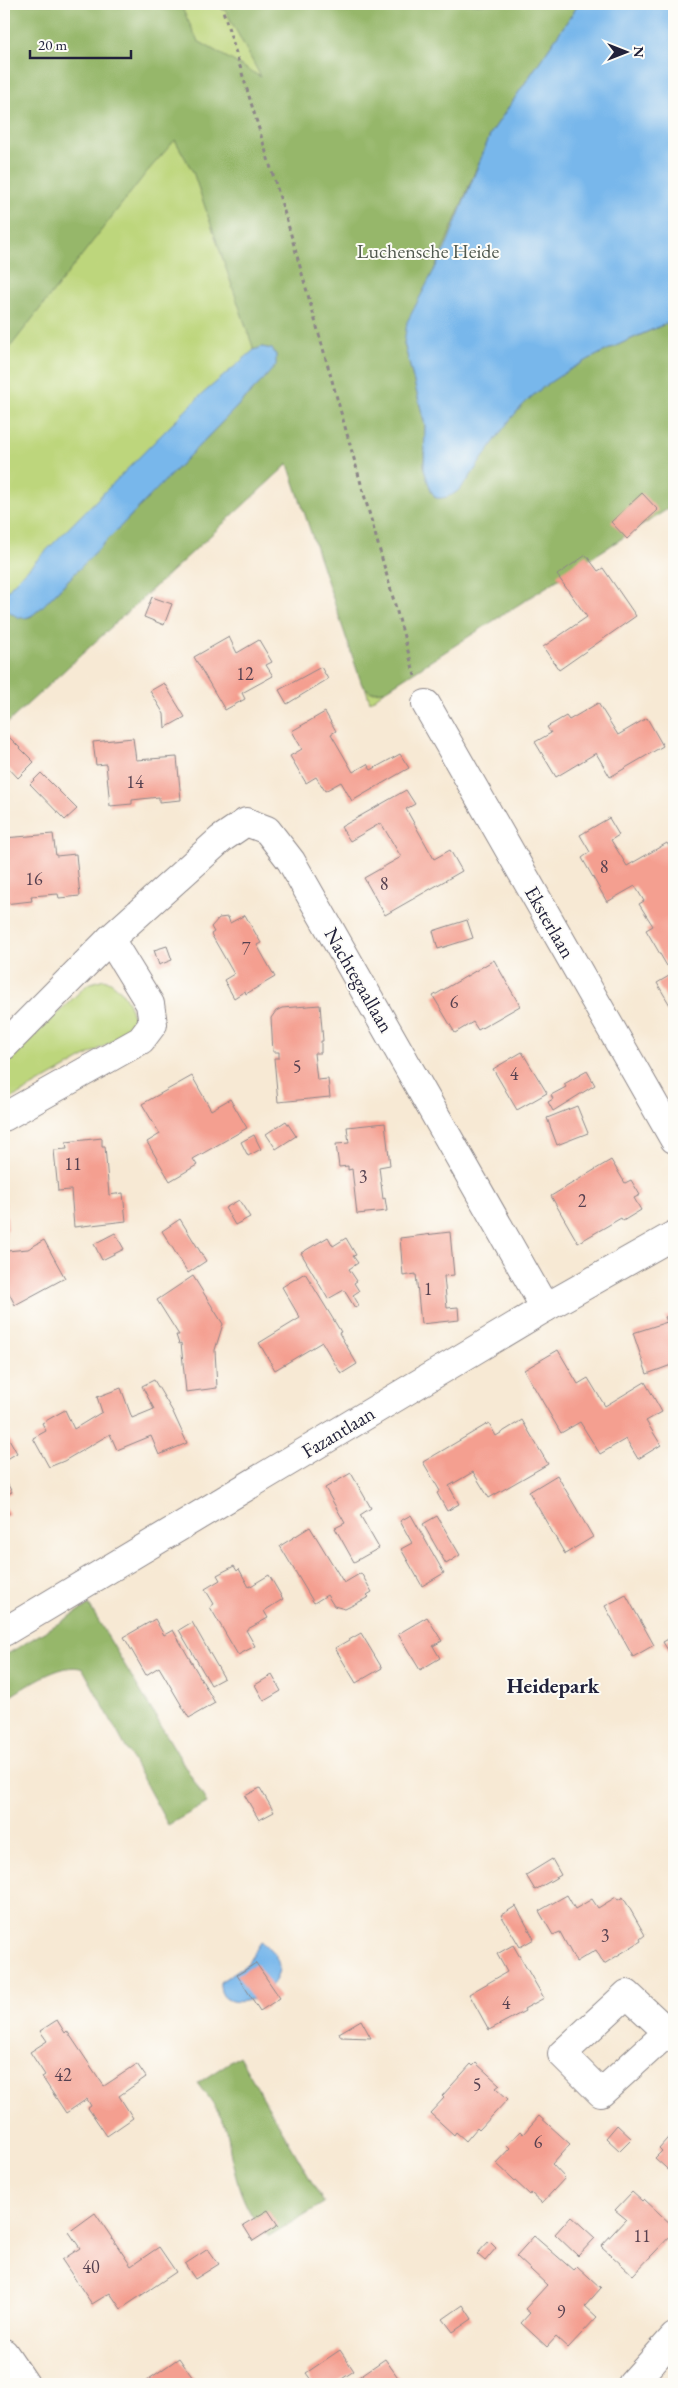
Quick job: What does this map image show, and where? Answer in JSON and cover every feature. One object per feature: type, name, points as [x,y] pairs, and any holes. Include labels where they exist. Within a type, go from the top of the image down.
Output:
[{"type":"street","name":"Eksterlaan","points":[[426,704],[674,1139]]},
{"type":"street","name":"Nachtegaallaan","points":[[4,1046],[110,939],[221,838],[246,822],[267,830],[291,862],[545,1308]]},
{"type":"street","points":[[4,1117],[141,1040],[153,1024],[150,1004],[110,939]]},
{"type":"street","name":"Fazantlaan","points":[[4,1632],[545,1308],[674,1235]]},
{"type":"street","points":[[632,2384],[674,2337]]},
{"type":"street","points":[[4,2353],[25,2384]]},
{"type":"path","points":[[221,4],[290,231],[415,676],[426,704]]},
{"type":"green space","name":"Luchensche Heide","points":[[4,4],[674,4],[674,474],[370,702],[293,458],[4,721]]},
{"type":"green space","name":"Luchensche Heide","points":[[4,4],[180,4],[198,41],[261,77],[222,4],[579,4],[491,133],[404,343],[425,425],[424,469],[467,481],[510,419],[541,388],[596,355],[674,320],[674,505],[384,691],[371,692],[362,685],[288,464],[4,726],[4,603],[11,613],[30,617],[41,608],[263,380],[276,355],[272,349],[262,347],[254,350],[193,172],[175,140],[146,173],[4,355]]},
{"type":"green space","points":[[104,979],[117,987],[127,1000],[132,1015],[132,1030],[4,1103],[4,1064],[88,984]]},
{"type":"green space","points":[[89,1605],[207,1803],[168,1825],[83,1669],[74,1667],[64,1668],[43,1677],[4,1700],[4,1656]]},
{"type":"green space","points":[[239,2056],[324,2203],[269,2236],[260,2227],[248,2208],[239,2187],[225,2125],[216,2108],[198,2083]]},
{"type":"water","points":[[579,4],[674,4],[674,320],[597,355],[558,377],[527,401],[514,415],[472,475],[457,492],[444,498],[436,498],[431,491],[424,469],[425,425],[404,343],[407,322],[445,249],[491,133]]},
{"type":"water","points":[[262,347],[272,349],[276,355],[276,365],[263,380],[41,608],[26,618],[16,616],[9,611],[3,599],[12,585],[200,396],[254,350]]},
{"type":"water","points":[[261,1942],[276,1957],[279,1971],[273,1984],[261,1994],[247,2000],[233,2001],[223,1996],[220,1982],[247,1964]]},
{"type":"building","points":[[642,493],[658,510],[627,539],[611,522]]},
{"type":"building","points":[[586,555],[598,571],[603,568],[636,616],[559,670],[543,647],[587,617],[557,575]]},
{"type":"building","points":[[152,597],[172,604],[164,625],[144,617]]},
{"type":"building","points":[[229,637],[237,653],[259,640],[272,662],[266,665],[273,676],[242,693],[245,699],[225,710],[194,657]]},
{"type":"building","points":[[321,667],[328,679],[287,704],[279,690]]},
{"type":"building","points":[[164,683],[185,717],[165,728],[164,714],[150,691]]},
{"type":"building","points":[[598,703],[618,735],[647,718],[663,746],[610,777],[596,753],[556,777],[535,742],[551,733],[547,727],[566,716],[569,720]]},
{"type":"building","points":[[325,712],[336,731],[331,734],[353,772],[367,764],[371,770],[400,754],[409,768],[352,801],[341,782],[325,791],[316,777],[306,783],[290,756],[302,749],[292,731]]},
{"type":"building","points":[[4,732],[34,762],[18,778],[4,763]]},
{"type":"building","points":[[133,738],[136,760],[177,757],[181,800],[159,802],[159,797],[132,800],[132,804],[110,806],[106,764],[96,765],[93,742]]},
{"type":"building","points":[[41,773],[77,809],[65,820],[30,784]]},
{"type":"building","points":[[406,790],[415,804],[406,809],[434,859],[450,850],[462,871],[385,915],[364,878],[401,857],[381,823],[350,841],[341,827]]},
{"type":"building","points":[[609,818],[619,835],[611,840],[627,866],[667,843],[674,855],[674,962],[667,966],[646,930],[653,926],[639,904],[644,901],[635,886],[607,902],[582,858],[590,852],[580,835]]},
{"type":"building","points":[[53,834],[56,856],[76,854],[80,896],[59,898],[58,894],[31,896],[32,901],[4,904],[4,875],[6,874],[4,838]]},
{"type":"building","points":[[245,915],[261,943],[257,945],[275,977],[246,994],[245,991],[234,998],[224,980],[234,974],[211,934],[214,932],[211,927],[219,918],[228,917],[230,923]]},
{"type":"building","points":[[467,920],[473,938],[438,949],[433,931]]},
{"type":"building","points":[[167,946],[172,960],[159,965],[154,950]]},
{"type":"building","points":[[494,960],[520,1006],[478,1030],[473,1022],[455,1033],[433,996]]},
{"type":"building","points":[[674,973],[674,1012],[657,983]]},
{"type":"building","points":[[320,1005],[323,1041],[321,1041],[321,1053],[314,1053],[317,1080],[328,1079],[330,1097],[278,1102],[274,1058],[279,1058],[279,1052],[273,1052],[271,1018],[276,1011],[282,1008]]},
{"type":"building","points":[[522,1052],[547,1093],[517,1110],[493,1069]]},
{"type":"building","points":[[587,1071],[595,1085],[553,1111],[548,1102],[553,1099],[551,1095],[566,1087],[564,1084]]},
{"type":"building","points":[[192,1076],[211,1110],[230,1099],[247,1128],[193,1159],[197,1165],[170,1181],[147,1142],[160,1134],[142,1104]]},
{"type":"building","points":[[577,1106],[588,1133],[557,1145],[547,1118]]},
{"type":"building","points":[[286,1121],[296,1136],[276,1149],[266,1134]]},
{"type":"building","points":[[385,1123],[390,1165],[379,1167],[383,1199],[385,1198],[387,1211],[357,1214],[352,1169],[348,1170],[348,1166],[339,1167],[336,1144],[349,1143],[347,1127]]},
{"type":"building","points":[[254,1135],[261,1149],[248,1156],[241,1142]]},
{"type":"building","points":[[102,1138],[102,1146],[105,1146],[109,1195],[123,1193],[126,1221],[74,1227],[71,1190],[58,1191],[54,1150],[67,1149],[66,1142]]},
{"type":"building","points":[[611,1160],[625,1183],[631,1180],[640,1195],[634,1198],[641,1210],[623,1221],[621,1218],[578,1243],[551,1196]]},
{"type":"building","points":[[239,1200],[250,1217],[235,1225],[225,1208]]},
{"type":"building","points":[[4,1203],[6,1203],[8,1230],[6,1230],[7,1251],[28,1249],[44,1240],[65,1278],[15,1305],[4,1283]]},
{"type":"building","points":[[180,1219],[206,1261],[188,1273],[162,1231]]},
{"type":"building","points":[[450,1232],[454,1275],[444,1276],[447,1308],[458,1307],[459,1320],[421,1324],[416,1274],[403,1276],[400,1238]]},
{"type":"building","points":[[115,1233],[124,1249],[102,1260],[94,1244]]},
{"type":"building","points":[[328,1237],[333,1246],[346,1238],[356,1255],[353,1256],[358,1263],[349,1269],[357,1281],[354,1283],[359,1291],[353,1295],[359,1305],[355,1308],[344,1290],[328,1299],[301,1253]]},
{"type":"building","points":[[305,1273],[341,1332],[339,1333],[357,1364],[341,1374],[322,1342],[275,1370],[259,1343],[300,1318],[282,1287]]},
{"type":"building","points":[[193,1276],[223,1324],[215,1350],[217,1388],[186,1392],[181,1343],[179,1344],[176,1335],[179,1335],[157,1300]]},
{"type":"building","points":[[674,1314],[674,1364],[647,1374],[633,1333],[667,1322],[665,1317]]},
{"type":"building","points":[[558,1350],[578,1384],[588,1378],[605,1406],[645,1382],[662,1412],[646,1421],[661,1445],[638,1459],[626,1439],[600,1454],[580,1422],[561,1433],[524,1370]]},
{"type":"building","points":[[154,1380],[173,1412],[187,1443],[159,1455],[151,1436],[117,1450],[110,1434],[64,1461],[49,1467],[33,1438],[46,1431],[42,1423],[65,1410],[74,1429],[102,1412],[97,1397],[121,1388],[132,1418],[154,1409],[142,1386]]},
{"type":"building","points":[[522,1420],[548,1464],[489,1498],[473,1472],[449,1486],[459,1504],[447,1511],[437,1493],[440,1491],[423,1462],[489,1423],[496,1436]]},
{"type":"building","points":[[4,1430],[17,1453],[4,1461]]},
{"type":"building","points":[[351,1473],[371,1508],[360,1515],[379,1548],[354,1562],[335,1528],[345,1523],[325,1488]]},
{"type":"building","points":[[557,1475],[593,1537],[565,1554],[529,1492]]},
{"type":"building","points":[[4,1478],[12,1492],[4,1496]]},
{"type":"building","points":[[4,1504],[9,1514],[4,1517]]},
{"type":"building","points":[[411,1515],[444,1573],[422,1586],[401,1549],[412,1543],[400,1521]]},
{"type":"building","points":[[437,1516],[460,1555],[446,1564],[423,1524]]},
{"type":"building","points":[[310,1527],[344,1583],[361,1573],[372,1592],[367,1595],[369,1597],[345,1609],[334,1606],[327,1595],[314,1603],[280,1546]]},
{"type":"building","points":[[234,1566],[237,1571],[239,1569],[249,1587],[269,1575],[283,1599],[264,1611],[268,1618],[246,1630],[255,1646],[238,1655],[210,1607],[214,1604],[205,1589],[220,1580],[217,1575]]},
{"type":"building","points":[[626,1595],[654,1645],[633,1657],[605,1606]]},
{"type":"building","points":[[427,1617],[442,1641],[433,1646],[440,1658],[420,1670],[398,1634]]},
{"type":"building","points":[[155,1619],[164,1635],[173,1630],[215,1703],[189,1718],[159,1667],[146,1675],[124,1637]]},
{"type":"building","points":[[192,1622],[224,1678],[211,1685],[179,1630]]},
{"type":"building","points":[[361,1633],[382,1668],[356,1683],[335,1648]]},
{"type":"building","points":[[674,1636],[674,1660],[663,1642]]},
{"type":"building","points":[[272,1675],[281,1691],[264,1701],[255,1685]]},
{"type":"building","points":[[260,1788],[274,1812],[259,1820],[245,1796]]},
{"type":"building","points":[[552,1859],[561,1875],[535,1890],[526,1875]]},
{"type":"building","points":[[567,1895],[575,1909],[592,1899],[598,1908],[616,1897],[618,1900],[623,1897],[645,1935],[640,1939],[641,1941],[604,1964],[596,1950],[576,1962],[560,1932],[553,1935],[539,1911]]},
{"type":"building","points":[[516,1906],[534,1939],[520,1947],[501,1915]]},
{"type":"building","points":[[513,1945],[544,1998],[524,2009],[525,2011],[489,2030],[469,1994],[507,1972],[497,1954]]},
{"type":"building","points":[[256,1963],[280,1998],[260,2011],[237,1975]]},
{"type":"building","points":[[57,2020],[65,2033],[67,2031],[104,2086],[137,2064],[146,2077],[119,2096],[133,2118],[107,2136],[88,2108],[91,2106],[87,2099],[66,2113],[42,2077],[45,2075],[30,2052],[47,2041],[40,2031]]},
{"type":"building","points":[[361,2020],[371,2038],[341,2037],[339,2033]]},
{"type":"building","points":[[476,2063],[500,2085],[496,2088],[508,2099],[466,2141],[456,2132],[454,2135],[430,2113],[444,2098],[442,2096],[471,2064],[473,2066]]},
{"type":"building","points":[[539,2116],[570,2144],[552,2164],[565,2178],[542,2203],[531,2193],[530,2195],[496,2163],[510,2148],[507,2145],[520,2131],[523,2134]]},
{"type":"building","points":[[617,2125],[632,2139],[620,2151],[606,2138]]},
{"type":"building","points":[[674,2131],[674,2175],[655,2158],[662,2151],[659,2148]]},
{"type":"building","points":[[632,2192],[642,2201],[644,2199],[674,2227],[674,2232],[633,2275],[601,2246],[626,2219],[615,2210]]},
{"type":"building","points":[[268,2210],[278,2225],[253,2241],[243,2225]]},
{"type":"building","points":[[95,2213],[131,2266],[159,2247],[176,2272],[121,2309],[110,2293],[92,2304],[62,2260],[80,2248],[69,2232]]},
{"type":"building","points":[[571,2216],[595,2238],[578,2256],[555,2234]]},
{"type":"building","points":[[534,2236],[573,2270],[577,2266],[601,2288],[585,2306],[597,2317],[568,2348],[556,2337],[547,2347],[521,2323],[530,2313],[525,2309],[547,2285],[516,2256]]},
{"type":"building","points":[[489,2241],[496,2248],[485,2261],[477,2254]]},
{"type":"building","points":[[208,2249],[219,2264],[195,2279],[185,2264]]},
{"type":"building","points":[[463,2305],[472,2319],[453,2332],[443,2319]]},
{"type":"building","points":[[340,2350],[354,2371],[334,2384],[314,2384],[306,2373]]},
{"type":"building","points":[[179,2358],[197,2384],[149,2384],[146,2381]]},
{"type":"building","points":[[385,2359],[402,2383],[349,2384],[360,2376]]},
{"type":"district","name":"Heidepark","points":[[553,1685]]}]
